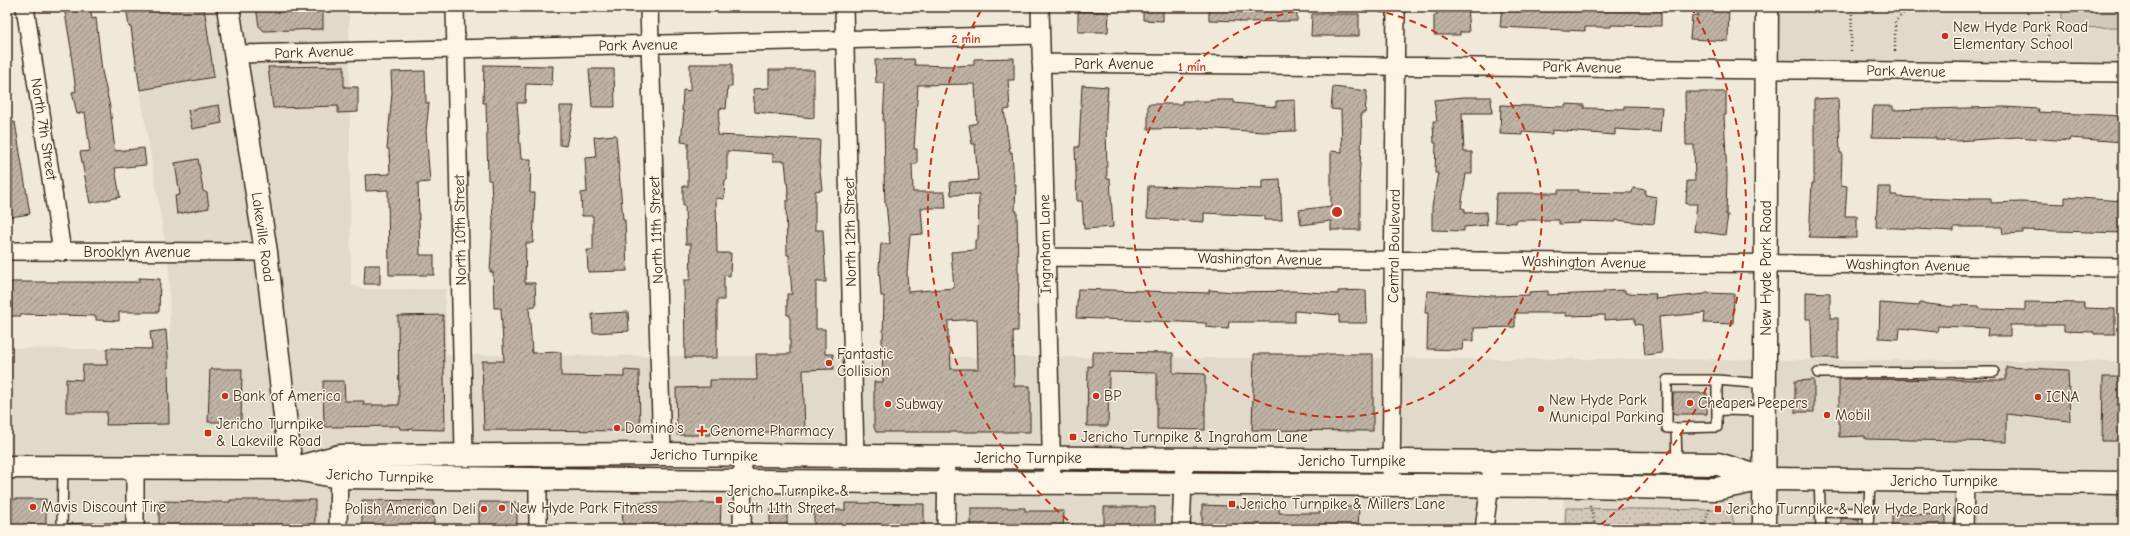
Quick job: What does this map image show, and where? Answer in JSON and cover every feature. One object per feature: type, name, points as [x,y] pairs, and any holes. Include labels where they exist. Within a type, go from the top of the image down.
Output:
[{"type":"main road","name":"Lakeville Road","points":[[228,7],[266,252],[291,468]]},
{"type":"main road","name":"New Hyde Park Road","points":[[1764,529],[1767,7]]},
{"type":"main road","name":"Jericho Turnpike","points":[[7,467],[291,468],[339,467],[464,454],[662,454],[743,456],[1718,464],[1764,479]]},
{"type":"main road","points":[[796,481],[809,469],[850,468],[855,457]]},
{"type":"main road","name":"Jericho Turnpike","points":[[339,467],[538,480],[1183,482],[1586,486],[1716,489],[1764,479],[2123,483]]},
{"type":"street","name":"North 7th Street","points":[[25,7],[62,252]]},
{"type":"street","name":"North 10th Street","points":[[455,7],[464,454]]},
{"type":"street","name":"North 11th Street","points":[[649,7],[662,454]]},
{"type":"street","name":"North 12th Street","points":[[844,7],[855,457]]},
{"type":"street","name":"Ingraham Lane","points":[[1040,7],[1045,257],[1052,482]]},
{"type":"street","name":"Central Boulevard","points":[[1391,485],[1396,7]]},
{"type":"street","name":"Park Avenue","points":[[235,54],[1040,35]]},
{"type":"street","name":"Park Avenue","points":[[1041,63],[2123,73]]},
{"type":"street","name":"Brooklyn Avenue","points":[[7,251],[266,252]]},
{"type":"street","name":"Washington Avenue","points":[[1045,257],[2123,267]]},
{"type":"street","points":[[742,529],[743,456]]},
{"type":"street","points":[[946,529],[947,457]]},
{"type":"street","points":[[1181,529],[1184,459]]},
{"type":"street","points":[[1484,529],[1493,462]]},
{"type":"street","points":[[338,529],[339,467]]},
{"type":"street","points":[[134,528],[135,468]]},
{"type":"street","points":[[538,480],[538,529]]},
{"type":"street","points":[[1964,529],[1965,481]]},
{"type":"lane","points":[[1818,373],[1994,372]]},
{"type":"lane","points":[[1717,380],[1717,427],[1667,428],[1667,380],[1717,380],[1765,384]]},
{"type":"lane","points":[[1718,410],[1765,411]]},
{"type":"lane","points":[[1676,428],[1677,464]]},
{"type":"lane","points":[[63,468],[62,528],[134,528]]},
{"type":"lane","points":[[1819,479],[1821,529]]},
{"type":"lane","points":[[1868,529],[1870,480]]},
{"type":"lane","points":[[1821,512],[1869,513]]},
{"type":"path","points":[[1852,7],[1852,51]]},
{"type":"path","points":[[1895,51],[1895,22],[1905,11],[1900,7]]},
{"type":"path","points":[[2048,7],[2048,42],[2054,45],[2054,52]]},
{"type":"path","points":[[1586,486],[1593,523],[1596,529]]},
{"type":"shaded area","points":[[126,7],[349,7],[351,285],[364,289],[445,289],[446,355],[2123,361],[2123,529],[1563,529],[1564,490],[1484,487],[1478,529],[7,529],[7,348],[170,350],[169,266]]},
{"type":"shaded area","name":"New Hyde Park Road Elementary School","points":[[1768,7],[2123,7],[2123,69],[1767,64]]},
{"type":"shaded area","points":[[2062,7],[2123,7],[2123,27],[2062,28]]},
{"type":"shaded area","points":[[1566,508],[1722,510],[1731,513],[1736,529],[1565,529]]},
{"type":"building","points":[[64,7],[90,7],[92,19],[96,18],[102,71],[110,107],[115,151],[144,148],[146,165],[115,168],[120,197],[90,203],[80,152],[90,151],[85,112],[77,114],[72,92],[76,91],[72,54]]},
{"type":"building","points":[[126,7],[204,7],[214,77],[140,90],[131,27],[129,27]]},
{"type":"building","points":[[256,7],[323,7],[323,29],[264,31],[259,26]]},
{"type":"building","points":[[1143,7],[1163,7],[1163,21],[1143,20]]},
{"type":"building","points":[[1209,7],[1297,7],[1297,21],[1240,22],[1209,20]]},
{"type":"building","points":[[1436,7],[1467,7],[1469,32],[1460,32],[1460,35],[1434,35],[1434,15],[1437,15]]},
{"type":"building","points":[[1502,7],[1661,7],[1661,26],[1611,25],[1611,27],[1585,27],[1585,31],[1500,27]]},
{"type":"building","points":[[1698,7],[1729,7],[1728,41],[1690,39],[1692,16],[1698,16]]},
{"type":"building","points":[[1078,11],[1109,12],[1108,32],[1078,32]]},
{"type":"building","points":[[1312,14],[1359,14],[1359,36],[1311,36]]},
{"type":"building","points":[[1014,58],[1014,80],[1008,80],[1010,109],[1004,110],[1010,152],[1012,152],[1014,184],[1016,184],[1015,211],[1017,211],[1019,273],[1018,331],[1013,331],[1014,386],[1030,386],[1030,432],[876,432],[874,427],[874,382],[883,382],[882,338],[884,296],[881,296],[879,268],[881,243],[890,244],[885,203],[884,175],[883,122],[885,83],[876,83],[875,60],[914,59],[915,65],[954,66],[974,65],[974,59]],"holes":[[[975,84],[977,123],[969,125],[972,144],[975,144],[978,180],[950,182],[951,195],[979,194],[978,240],[975,240],[975,250],[951,252],[954,288],[908,292],[907,272],[910,235],[923,234],[921,208],[946,208],[945,192],[913,192],[912,164],[917,164],[917,149],[914,149],[918,85]],[[977,319],[978,369],[951,369],[950,348],[948,348],[948,321]]]},
{"type":"building","points":[[690,64],[732,64],[732,87],[728,87],[726,109],[720,108],[717,135],[820,140],[819,161],[822,190],[815,191],[815,230],[823,230],[826,282],[816,282],[816,329],[825,329],[825,354],[833,354],[834,369],[803,370],[805,432],[710,432],[711,435],[677,435],[676,388],[710,387],[710,380],[757,380],[756,354],[790,354],[790,315],[787,315],[787,294],[792,294],[789,255],[787,255],[786,201],[789,201],[785,161],[773,161],[773,154],[727,151],[727,180],[725,180],[724,199],[716,198],[717,253],[731,253],[730,276],[724,275],[724,300],[717,300],[717,358],[685,358],[684,280],[690,280],[691,244],[686,244],[685,206],[683,206],[683,186],[688,186],[688,143],[681,142],[684,111],[682,111],[683,90],[690,91]]},
{"type":"building","points":[[484,65],[553,66],[552,85],[526,84],[525,103],[517,103],[521,159],[531,159],[530,193],[535,193],[533,243],[526,243],[525,283],[535,283],[536,306],[529,307],[532,353],[561,352],[561,376],[624,377],[624,370],[639,371],[640,431],[484,430],[482,361],[504,361],[501,308],[494,308],[493,272],[490,272],[493,221],[491,180],[488,180],[486,103],[483,103]]},
{"type":"building","points":[[344,66],[344,87],[358,87],[358,112],[338,113],[338,106],[273,108],[268,67]]},
{"type":"building","points":[[589,69],[614,69],[615,107],[592,107]]},
{"type":"building","points":[[769,70],[814,70],[814,118],[755,112],[753,89],[769,88]]},
{"type":"building","points":[[425,71],[426,103],[429,103],[426,131],[430,182],[418,183],[420,255],[434,255],[434,275],[389,275],[388,190],[366,191],[365,175],[390,174],[389,149],[387,149],[392,93],[391,72]]},
{"type":"building","points":[[1082,85],[1108,87],[1106,115],[1107,179],[1110,179],[1113,227],[1084,229],[1082,201],[1077,201],[1075,147],[1079,147]]},
{"type":"building","points":[[1333,87],[1367,91],[1365,113],[1361,113],[1362,133],[1359,182],[1360,230],[1331,230],[1331,221],[1301,225],[1299,210],[1331,206],[1331,151],[1342,152],[1341,110],[1331,109]]},
{"type":"building","points":[[1685,92],[1726,92],[1726,115],[1724,115],[1727,177],[1726,215],[1728,215],[1725,235],[1694,231],[1697,204],[1686,204],[1687,181],[1695,181],[1694,145],[1686,145]]},
{"type":"building","points":[[1463,97],[1491,97],[1492,113],[1462,113],[1464,152],[1472,152],[1472,174],[1466,174],[1461,208],[1465,209],[1465,213],[1486,212],[1487,225],[1464,227],[1464,231],[1432,230],[1432,207],[1438,173],[1435,173],[1436,143],[1434,143],[1433,121],[1437,121],[1434,100]]},
{"type":"building","points":[[1838,98],[1840,153],[1842,153],[1841,185],[1847,186],[1845,216],[1857,216],[1857,238],[1809,237],[1812,183],[1814,183],[1814,99]]},
{"type":"building","points":[[1234,100],[1234,103],[1276,107],[1276,101],[1295,100],[1296,131],[1263,132],[1201,128],[1148,129],[1148,104],[1182,104],[1182,101]]},
{"type":"building","points":[[1566,104],[1584,105],[1584,108],[1624,109],[1624,106],[1662,107],[1660,132],[1615,129],[1615,135],[1552,130],[1552,134],[1522,132],[1522,135],[1500,134],[1501,105],[1565,107]]},
{"type":"building","points":[[219,105],[222,123],[192,129],[188,110]]},
{"type":"building","points":[[560,106],[574,106],[566,146],[560,145]]},
{"type":"building","points":[[1873,106],[1893,106],[1893,110],[2004,107],[2039,109],[2038,112],[2123,116],[2123,142],[2070,138],[2069,141],[2017,137],[1957,141],[1936,140],[1936,138],[1872,137]]},
{"type":"building","points":[[15,122],[30,214],[10,217],[7,201],[7,123]]},
{"type":"building","points":[[616,135],[623,220],[625,220],[627,271],[588,272],[587,250],[593,250],[593,216],[582,216],[581,193],[587,192],[585,158],[596,157],[594,137]]},
{"type":"building","points":[[198,159],[203,191],[207,193],[209,208],[177,214],[175,196],[180,195],[175,163]]},
{"type":"building","points":[[1280,179],[1282,220],[1264,220],[1264,216],[1204,213],[1204,222],[1147,218],[1148,186],[1262,189],[1262,180]]},
{"type":"building","points":[[1878,187],[1891,187],[1891,195],[1897,195],[1897,197],[1970,200],[1970,198],[1991,198],[1991,203],[2021,202],[2065,204],[2065,197],[2123,201],[2123,233],[2023,230],[2023,233],[2003,234],[2002,227],[1954,227],[1954,231],[1876,227]]},
{"type":"building","points":[[1633,188],[1646,190],[1645,195],[1657,197],[1654,224],[1615,220],[1615,222],[1579,221],[1580,223],[1559,224],[1559,220],[1516,220],[1516,223],[1495,222],[1496,193],[1558,193],[1558,190],[1578,190],[1578,192],[1632,193]]},
{"type":"building","points":[[365,265],[380,265],[380,284],[364,284]]},
{"type":"building","points":[[139,278],[160,279],[159,312],[119,312],[119,321],[96,320],[96,316],[21,314],[21,316],[7,316],[7,282],[139,282]]},
{"type":"building","points":[[1078,289],[1209,293],[1209,290],[1234,292],[1296,291],[1338,294],[1338,291],[1366,290],[1367,323],[1339,323],[1339,315],[1295,311],[1295,322],[1229,322],[1228,329],[1206,327],[1206,323],[1076,318]]},
{"type":"building","points":[[1625,290],[1625,293],[1656,294],[1655,299],[1706,293],[1734,294],[1733,324],[1704,323],[1705,313],[1659,317],[1662,353],[1645,355],[1642,325],[1635,324],[1635,318],[1605,320],[1605,315],[1566,316],[1566,313],[1515,313],[1515,327],[1474,328],[1474,341],[1463,341],[1462,350],[1427,349],[1428,313],[1425,313],[1427,291],[1493,296],[1529,295],[1529,292],[1548,291],[1548,295],[1604,293],[1604,291]]},
{"type":"building","points":[[1806,292],[1830,293],[1830,318],[1838,318],[1838,358],[1812,358],[1811,319],[1806,319]]},
{"type":"building","points":[[2025,302],[2084,303],[2084,308],[2115,309],[2115,334],[2094,334],[2094,332],[2064,331],[2064,325],[2010,325],[2010,336],[1987,336],[1988,328],[1938,326],[1937,332],[1900,328],[1899,339],[1879,338],[1880,303],[1919,306],[1920,303],[1953,307],[1954,305],[1979,306],[1979,309],[2025,310]]},
{"type":"building","points":[[628,312],[629,331],[593,333],[592,314]]},
{"type":"building","points":[[443,315],[445,430],[400,429],[399,426],[324,427],[323,381],[344,381],[345,401],[364,401],[363,405],[399,405],[398,316]]},
{"type":"building","points":[[166,330],[169,424],[106,425],[107,412],[66,412],[66,379],[82,380],[83,365],[107,365],[107,348],[152,349],[150,332]]},
{"type":"building","points":[[1092,352],[1173,353],[1173,373],[1205,374],[1205,430],[1157,429],[1157,373],[1109,372],[1108,426],[1087,426],[1088,366],[1092,367]]},
{"type":"building","points":[[1254,354],[1373,354],[1373,431],[1252,430]]},
{"type":"building","points":[[2006,367],[2068,370],[2070,421],[2006,414],[2006,442],[1865,439],[1865,436],[1839,437],[1839,379],[2006,380]]},
{"type":"building","name":"Bank of America","points":[[210,369],[242,369],[241,422],[208,422]]},
{"type":"building","points":[[2103,377],[2123,377],[2123,441],[2102,441]]},
{"type":"building","points":[[1814,380],[1814,412],[1795,412],[1795,381]]},
{"type":"building","name":"Cheaper Peepers","points":[[1673,393],[1707,393],[1707,414],[1673,414]]},
{"type":"building","points":[[7,499],[46,499],[46,529],[7,529]]},
{"type":"building","points":[[230,500],[315,500],[315,529],[159,529],[159,501],[230,502]]},
{"type":"building","points":[[362,500],[434,501],[434,529],[362,529]]},
{"type":"building","points":[[479,502],[517,502],[517,529],[479,529]]},
{"type":"building","points":[[622,503],[721,503],[720,529],[623,529]]},
{"type":"building","points":[[845,503],[924,504],[924,529],[814,529],[814,510],[845,510]]},
{"type":"building","points":[[1202,505],[1279,508],[1279,513],[1320,513],[1320,507],[1359,507],[1358,529],[1202,529]]},
{"type":"building","points":[[1104,507],[1155,507],[1155,529],[1104,529]]},
{"type":"building","points":[[971,508],[1025,508],[1025,511],[1064,511],[1063,529],[971,529]]},
{"type":"building","points":[[770,510],[787,510],[787,529],[770,529]]},
{"type":"building","points":[[1892,514],[1946,515],[1946,529],[1892,529]]},
{"type":"building","points":[[1841,518],[1859,519],[1859,529],[1841,529]]},
{"type":"place","name":"New Hyde Park Road Elementary School","points":[[1945,36]]},
{"type":"place","name":"Fantastic Collision","points":[[829,363]]},
{"type":"place","name":"Bank of America","points":[[225,396]]},
{"type":"place","name":"BP","points":[[1096,396]]},
{"type":"place","name":"ICNA","points":[[2038,397]]},
{"type":"place","name":"Cheaper Peepers","points":[[1690,403]]},
{"type":"place","name":"Subway","points":[[888,404]]},
{"type":"place","name":"New Hyde Park Municipal Parking","points":[[1541,409]]},
{"type":"place","name":"Mobil","points":[[1827,415]]},
{"type":"place","name":"Domino's","points":[[617,428]]},
{"type":"place","name":"Genome Pharmacy","points":[[702,431]]},
{"type":"place","name":"Jericho Turnpike & Lakeville Road","points":[[208,433]]},
{"type":"place","name":"Jericho Turnpike & Ingraham Lane","points":[[1073,437]]},
{"type":"place","name":"Jericho Turnpike & South 11th Street","points":[[719,500]]},
{"type":"place","name":"Jericho Turnpike & Millers Lane","points":[[1232,504]]},
{"type":"place","name":"Mavis Discount Tire","points":[[33,507]]},
{"type":"place","name":"New Hyde Park Fitness","points":[[502,508]]},
{"type":"place","name":"Polish American Deli","points":[[484,509]]},
{"type":"place","name":"Jericho Turnpike & New Hyde Park Road","points":[[1718,509]]}]
